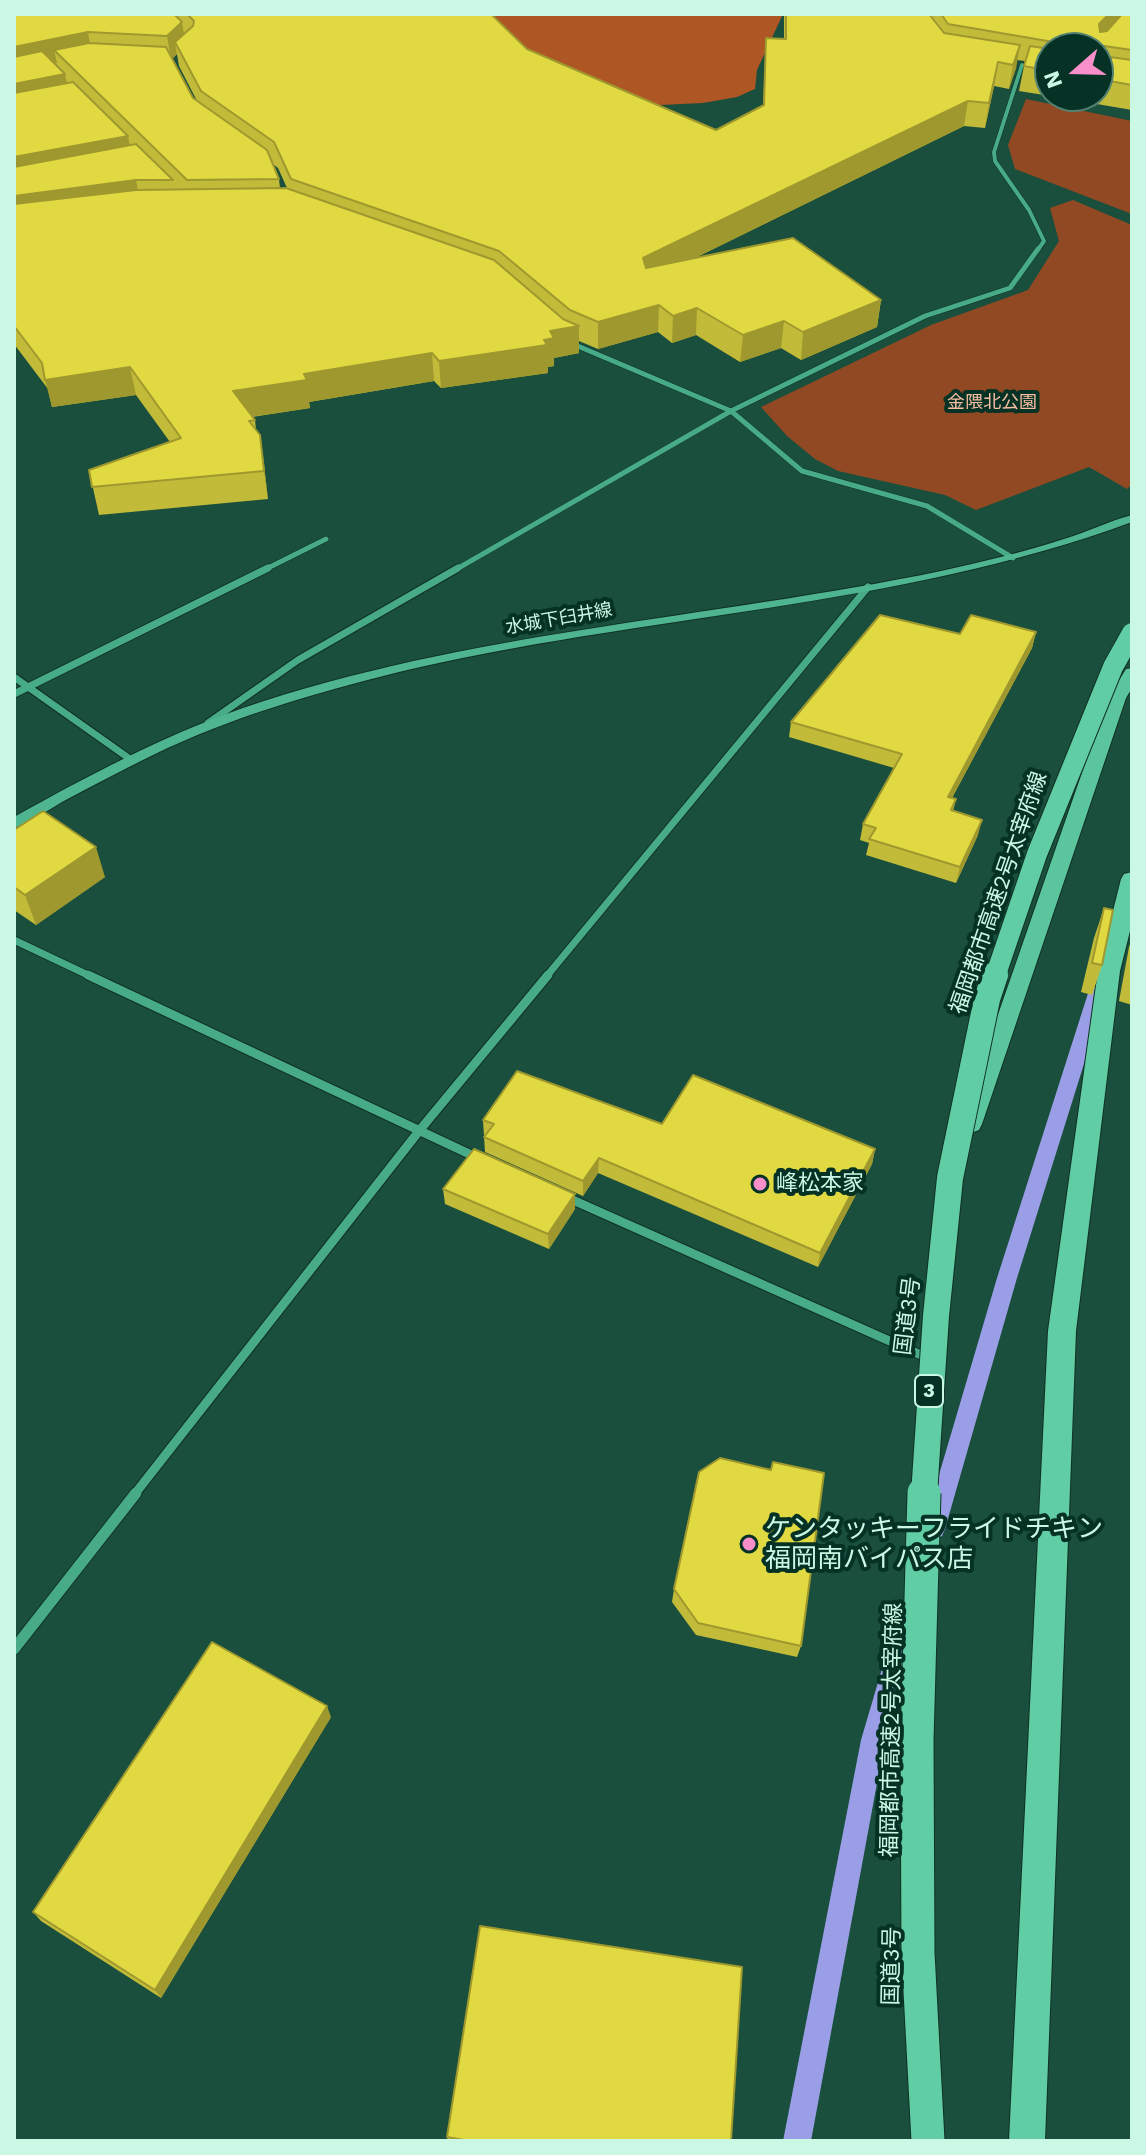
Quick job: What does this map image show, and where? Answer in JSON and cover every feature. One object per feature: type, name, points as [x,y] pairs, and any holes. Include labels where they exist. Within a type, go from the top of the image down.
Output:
[{"type":"highway","name":"福岡都市高速2号太宰府線","points":[[928,2141],[918,1953],[917,1740],[925,1476],[950,1178],[987,999],[1037,854],[1113,667],[1132,633]]},
{"type":"highway","name":"国道3号","points":[[917,2141],[930,1359],[954,1173],[1117,698],[1132,673]]},
{"type":"highway","points":[[1027,2141],[1062,1331],[1109,971],[1132,879]]},
{"type":"main road","name":"水城下臼井線","points":[[14,823],[130,759],[198,730],[272,703],[417,663],[613,627],[868,587],[1013,558],[1096,533],[1132,518]]},
{"type":"street","points":[[1007,64],[1034,67]]},
{"type":"street","points":[[198,730],[298,660],[731,411],[925,316],[1010,288],[1044,241],[1029,210],[995,161],[994,152],[1022,65]]},
{"type":"street","points":[[567,342],[731,411],[802,471],[927,506],[1013,558]]},
{"type":"street","points":[[14,694],[326,539]]},
{"type":"street","points":[[14,1649],[419,1131],[868,587]]},
{"type":"street","points":[[14,677],[130,759]]},
{"type":"street","points":[[14,940],[492,1164]]},
{"type":"street","points":[[550,1190],[930,1359]]},
{"type":"green space","points":[[1026,99],[1034,101],[1034,112],[1089,112],[1132,121],[1132,214],[1015,169],[1008,145]]},
{"type":"green space","name":"金隈北公園","points":[[1073,200],[1132,225],[1132,484],[1127,489],[1089,467],[976,510],[945,495],[838,471],[815,459],[787,436],[761,407],[931,325],[1028,290],[1059,241],[1050,208]]},
{"type":"shaded area","points":[[439,14],[783,14],[757,70],[755,89],[737,97],[703,103],[639,106]]},
{"type":"building","points":[[14,14],[174,14],[182,22],[167,36],[88,32],[14,47]]},
{"type":"building","points":[[187,14],[491,14],[527,49],[716,130],[764,105],[766,38],[786,39],[786,14],[929,14],[944,33],[1020,45],[1013,65],[998,62],[989,103],[968,101],[643,258],[646,268],[793,238],[881,300],[803,332],[784,321],[743,335],[697,308],[673,316],[659,305],[598,322],[570,310],[499,251],[291,179],[274,142],[201,91],[175,42],[193,26],[194,21]]},
{"type":"building","points":[[941,14],[1109,14],[1099,24],[1100,32],[1034,32],[1034,39],[948,24]]},
{"type":"building","points":[[1122,14],[1132,14],[1132,50],[1114,47],[1114,32],[1100,32],[1107,31]]},
{"type":"building","points":[[89,43],[166,47],[193,98],[267,150],[279,179],[187,180],[54,50]]},
{"type":"building","points":[[1030,46],[1034,47],[1034,68],[1024,66]]},
{"type":"building","points":[[42,51],[65,74],[14,84],[14,57]]},
{"type":"building","points":[[1114,58],[1132,60],[1132,85],[1114,82]]},
{"type":"building","points":[[73,82],[128,136],[14,157],[14,93]]},
{"type":"building","points":[[136,144],[173,180],[136,180],[14,196],[14,167]]},
{"type":"building","points":[[286,188],[494,260],[563,319],[579,326],[550,331],[554,338],[544,340],[547,345],[439,361],[432,353],[304,374],[307,380],[233,391],[255,420],[249,421],[260,435],[264,471],[92,487],[89,470],[181,438],[130,367],[45,380],[42,363],[14,326],[14,204],[136,190]]},
{"type":"building","points":[[880,615],[960,634],[971,615],[1036,632],[948,797],[956,799],[951,810],[982,820],[960,867],[869,839],[876,828],[863,824],[902,754],[791,722]]},
{"type":"building","points":[[43,811],[96,847],[25,895],[14,887],[14,830]]},
{"type":"building","points":[[1104,908],[1113,910],[1102,965],[1092,963]]},
{"type":"building","points":[[517,1071],[662,1124],[693,1075],[875,1149],[820,1253],[599,1158],[583,1181],[484,1137],[494,1124],[483,1120]]},
{"type":"building","points":[[474,1149],[575,1194],[548,1234],[443,1189]]},
{"type":"building","name":"ケンタッキーフライドチキン 福岡南バイパス店","points":[[720,1458],[771,1470],[773,1462],[824,1473],[801,1646],[698,1623],[674,1589],[699,1472]]},
{"type":"building","points":[[212,1642],[327,1706],[155,1990],[33,1912]]},
{"type":"building","points":[[480,1926],[742,1967],[731,2141],[470,2141],[447,2137]]},
{"type":"waterway","points":[[934,1529],[1007,1278],[1100,984]]},
{"type":"waterway","points":[[797,2141],[873,1740],[910,1611]]},
{"type":"place","name":"峰松本家","points":[[760,1184]]},
{"type":"place","name":"ケンタッキーフライドチキン 福岡南バイパス店","points":[[749,1544]]}]
